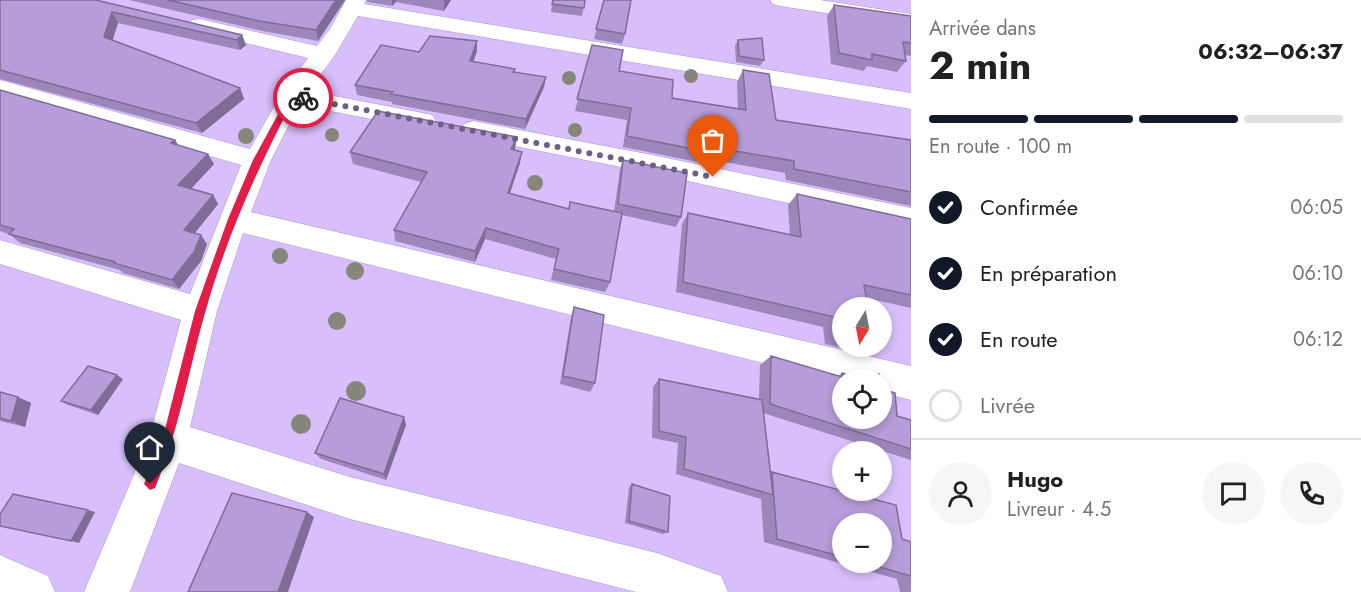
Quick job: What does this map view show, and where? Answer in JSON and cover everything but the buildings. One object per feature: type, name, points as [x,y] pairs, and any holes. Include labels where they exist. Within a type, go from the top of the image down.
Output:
[{"type":"street","points":[[780,0],[908,18]]},
{"type":"street","points":[[107,592],[168,441],[200,311],[257,160],[292,96],[324,55],[353,4],[911,101]]},
{"type":"street","points":[[174,19],[324,55]]},
{"type":"street","points":[[0,87],[257,160]]},
{"type":"street","points":[[292,96],[647,163],[911,219]]},
{"type":"street","points":[[233,219],[911,383]]},
{"type":"street","points":[[0,252],[200,311]]},
{"type":"street","points":[[168,441],[350,498],[657,575],[705,592]]},
{"type":"street","points":[[0,578],[32,592]]},
{"type":"way so far","points":[[303,98],[713,177]]},
{"type":"route","points":[[150,484],[168,441],[200,311],[233,219],[257,160],[292,96],[303,98]]}]
